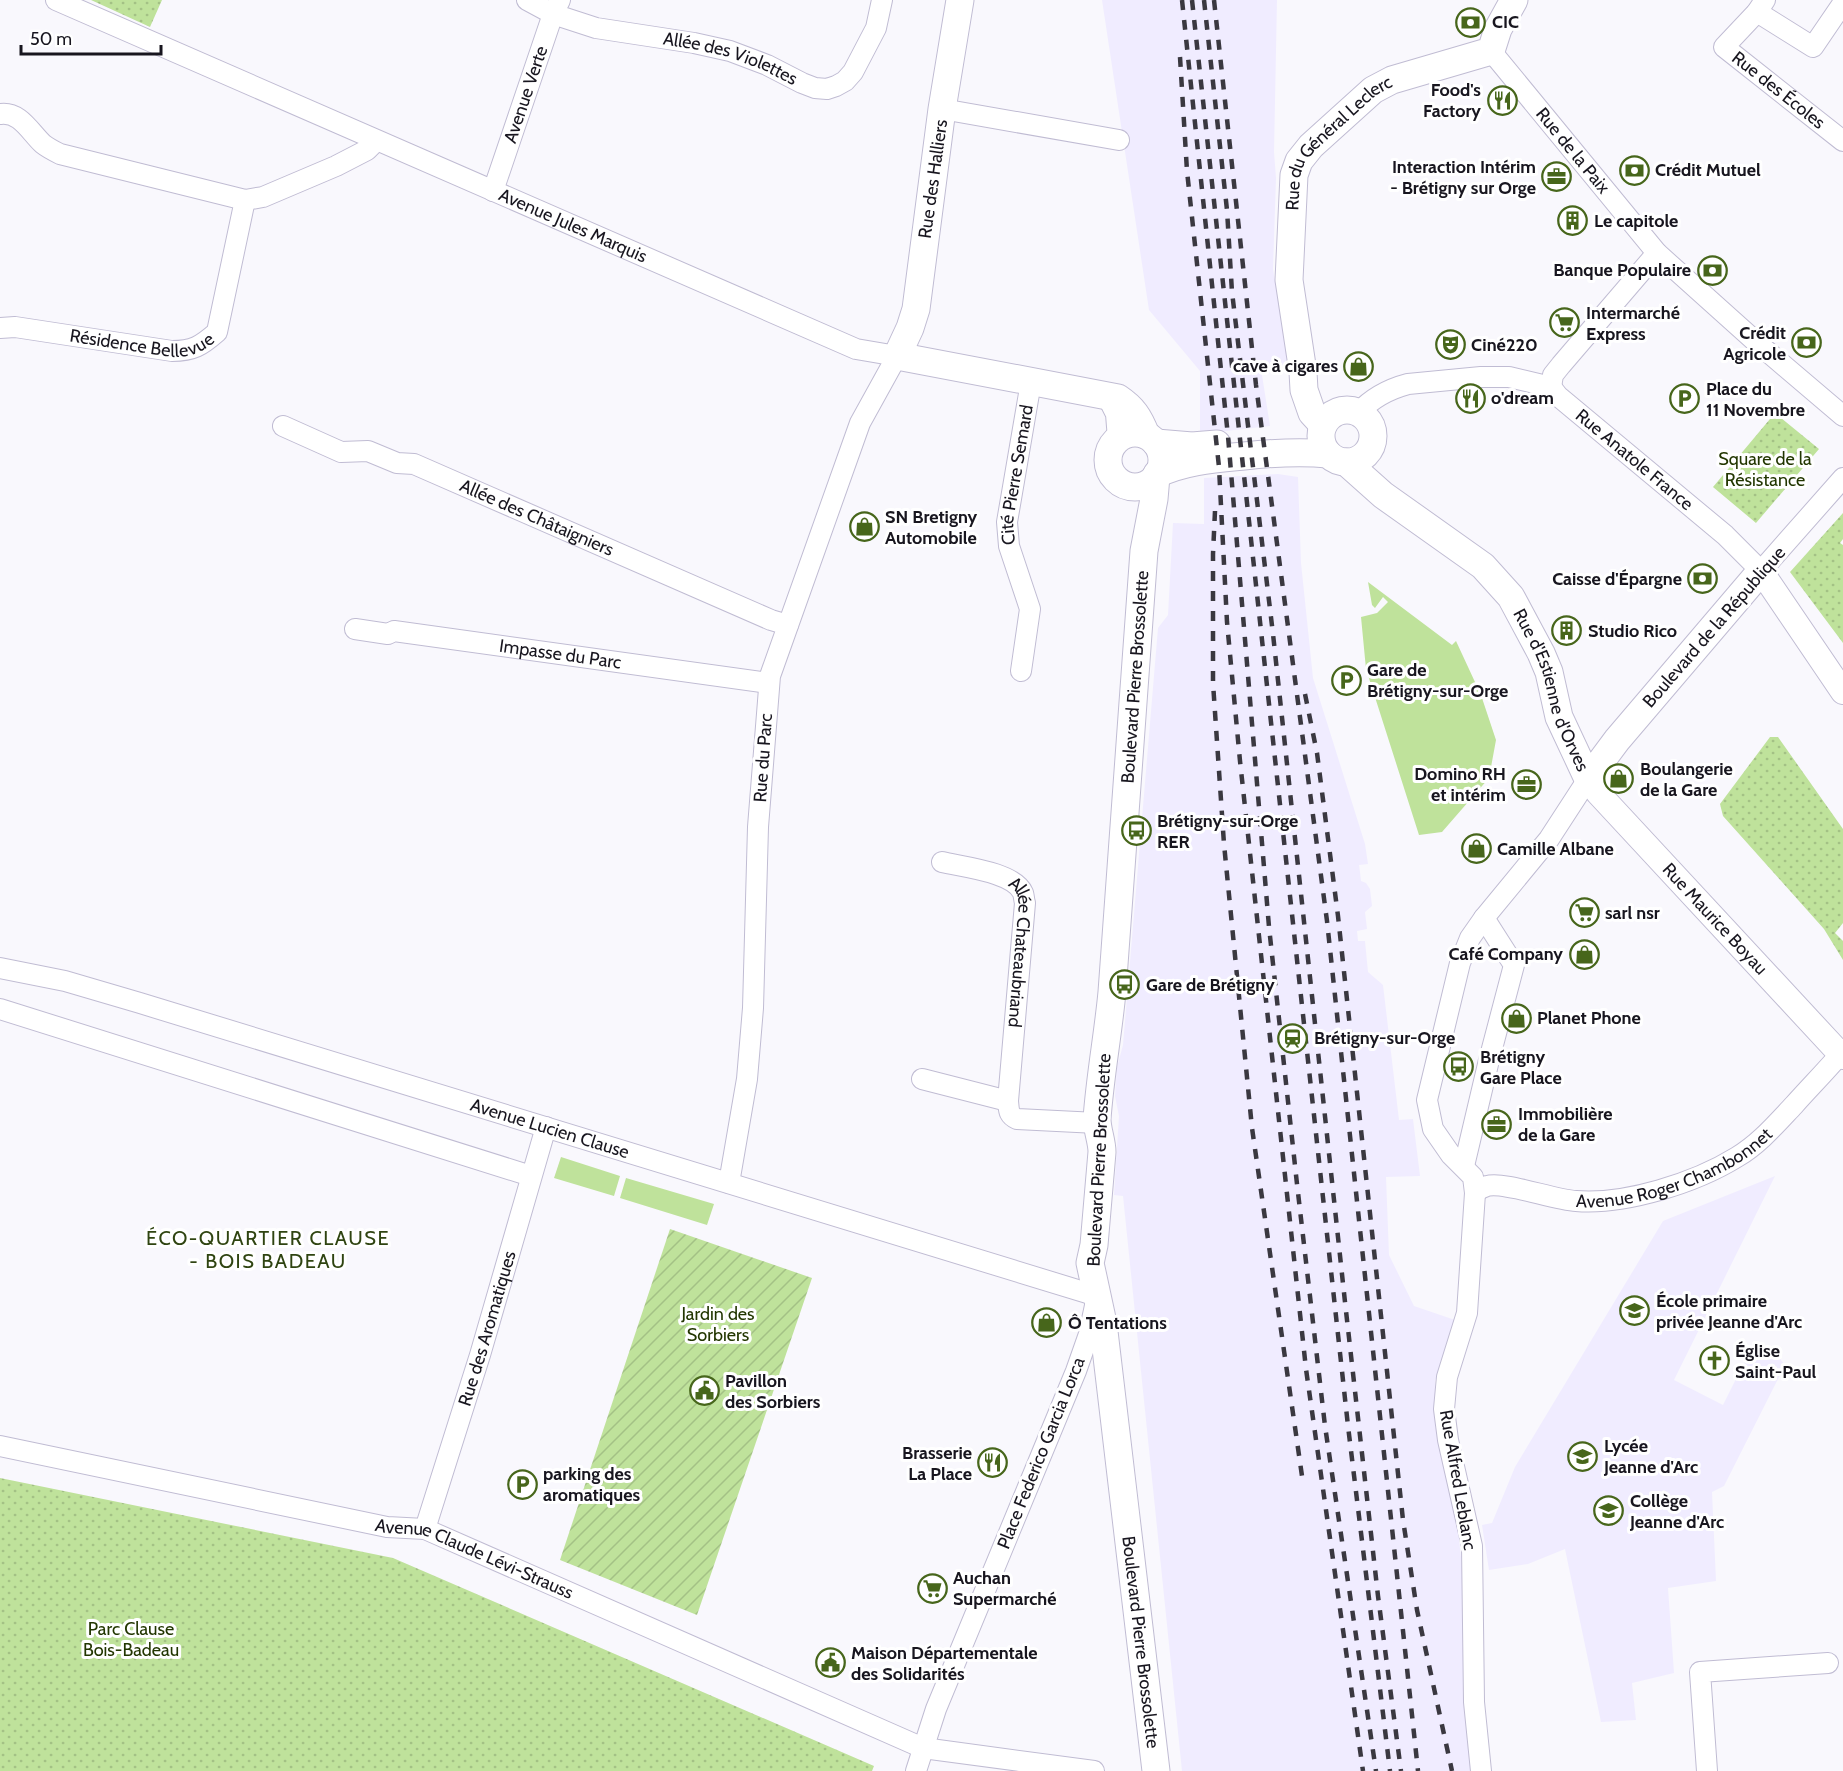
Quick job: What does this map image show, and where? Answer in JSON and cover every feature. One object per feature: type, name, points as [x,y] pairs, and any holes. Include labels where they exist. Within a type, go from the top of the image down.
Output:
[{"type":"main road","name":"Rue des Halliers","points":[[897,356],[916,309],[958,0]]},
{"type":"main road","points":[[1491,51],[1498,29],[1514,0]]},
{"type":"main road","name":"Rue du Général Leclerc","points":[[1336,419],[1303,372],[1289,280],[1294,175],[1299,161],[1311,146],[1373,90],[1392,80],[1491,51]]},
{"type":"main road","name":"Avenue Jules Marquis","points":[[897,356],[1118,398],[1130,406],[1151,439]]},
{"type":"main road","points":[[1336,419],[1321,437],[1323,446],[1336,458]]},
{"type":"main road","points":[[1336,419],[1367,420],[1372,431],[1372,442],[1367,453],[1357,460],[1305,452],[1279,452],[1203,460],[1172,467],[1148,483],[1138,486],[1128,486],[1119,482],[1112,475],[1108,465],[1108,455],[1112,446],[1127,434],[1137,433],[1151,439],[1199,446],[1279,437],[1336,419]]},
{"type":"main road","points":[[1151,439],[1162,458],[1157,475]]},
{"type":"main road","name":"Rue d'Estienne d'Orves","points":[[1336,458],[1383,495],[1483,566],[1511,597],[1541,653],[1549,672],[1559,717],[1588,779]]},
{"type":"main road","name":"Boulevard Pierre Brossolette","points":[[1156,1771],[1103,1323],[1090,1263],[1094,1245],[1102,1152],[1102,1141],[1097,1123],[1112,992],[1144,551],[1157,475]]},
{"type":"main road","name":"Boulevard de la République","points":[[1588,779],[1617,740],[1761,571]]},
{"type":"street","name":"Avenue Jules Marquis","points":[[56,0],[856,349],[897,356]]},
{"type":"street","name":"Allée des Violettes","points":[[527,0],[556,7],[596,28],[730,51],[767,65],[802,83],[815,88],[827,89],[845,81],[853,72],[876,28],[882,0]]},
{"type":"street","name":"Rue des Écoles","points":[[1843,3],[1813,46],[1761,6],[1724,47],[1843,141]]},
{"type":"street","name":"Avenue Verte","points":[[493,191],[556,7]]},
{"type":"street","name":"Rue de la Paix","points":[[1491,51],[1657,254],[1843,416]]},
{"type":"street","points":[[942,109],[1119,140]]},
{"type":"street","points":[[0,114],[20,119],[44,144],[60,154],[245,200],[263,197],[336,166],[367,150],[376,141]]},
{"type":"street","name":"Résidence Bellevue","points":[[0,328],[15,327],[172,351],[188,351],[204,344],[217,332],[245,200]]},
{"type":"street","points":[[1336,419],[1365,406],[1380,395],[1408,384],[1481,377],[1509,377],[1551,387],[1553,375],[1657,254]]},
{"type":"street","name":"Rue du Parc","points":[[729,1183],[747,1079],[753,1008],[758,827],[768,683],[860,423],[897,356]]},
{"type":"street","name":"Cité Pierre Semard","points":[[1021,671],[1030,609],[1009,546],[1007,522],[1031,382]]},
{"type":"street","name":"Rue Anatole France","points":[[1551,387],[1558,396],[1725,535],[1761,571]]},
{"type":"street","points":[[1107,396],[1116,414],[1118,439]]},
{"type":"street","name":"Allée des Châtaigniers","points":[[283,426],[341,452],[368,451],[397,463],[414,464],[771,620],[788,625]]},
{"type":"street","name":"Boulevard de la République","points":[[1761,571],[1843,478]]},
{"type":"street","points":[[1761,571],[1843,692]]},
{"type":"street","name":"Impasse du Parc","points":[[355,629],[388,634],[394,631],[768,683]]},
{"type":"street","name":"Rue d'Estienne d'Orves","points":[[1464,1166],[1451,1155],[1433,1129],[1427,1100],[1460,963],[1470,938],[1550,839],[1588,779]]},
{"type":"street","name":"Rue Maurice Boyau","points":[[1588,779],[1598,794],[1842,1054]]},
{"type":"street","name":"Allée Chateaubriand","points":[[942,862],[996,874],[1012,881],[1022,891],[1025,903],[1008,1101]]},
{"type":"street","points":[[1475,1192],[1473,1177],[1464,1166],[1514,965],[1484,918]]},
{"type":"street","name":"Avenue Lucien Clause","points":[[0,968],[64,981],[119,996],[1097,1296]]},
{"type":"street","points":[[0,1009],[531,1176]]},
{"type":"street","name":"Avenue Roger Chambonnet","points":[[1475,1192],[1486,1186],[1497,1185],[1565,1200],[1595,1202],[1640,1196],[1684,1181],[1736,1158],[1754,1144],[1842,1054]]},
{"type":"street","points":[[922,1079],[1008,1101],[1009,1111],[1017,1119],[1097,1123]]},
{"type":"street","name":"Rue des Aromatiques","points":[[424,1529],[480,1355],[546,1127]]},
{"type":"street","name":"Rue Alfred Leblanc","points":[[1475,1192],[1467,1313],[1448,1377],[1444,1409],[1448,1440],[1472,1546],[1474,1702],[1481,1771]]},
{"type":"street","name":"Place Federico Garcia Lorca","points":[[916,1771],[941,1699],[1076,1371],[1089,1334],[1097,1296]]},
{"type":"street","name":"Avenue Claude Lévi-Strauss","points":[[0,1446],[387,1527],[424,1529],[923,1748]]},
{"type":"street","points":[[1707,1771],[1701,1672],[1828,1663]]},
{"type":"street","points":[[923,1748],[1094,1771]]},
{"type":"shaded area","points":[[1102,0],[1277,0],[1273,269],[1289,369],[1262,375],[1270,426],[1200,434],[1200,371],[1149,310]]},
{"type":"shaded area","points":[[1278,474],[1298,477],[1301,563],[1313,678],[1365,844],[1368,864],[1359,865],[1361,881],[1366,883],[1370,889],[1372,906],[1365,912],[1367,929],[1357,931],[1358,941],[1365,941],[1368,972],[1383,985],[1399,1120],[1413,1119],[1420,1176],[1386,1177],[1389,1255],[1414,1306],[1455,1320],[1435,1381],[1435,1425],[1457,1521],[1462,1567],[1465,1700],[1473,1771],[1182,1771],[1123,1196],[1114,1195],[1119,1116],[1115,1096],[1117,1067],[1123,1045],[1158,628],[1168,615],[1173,523],[1204,524],[1204,478]]},
{"type":"shaded area","points":[[1775,1176],[1674,1380],[1723,1405],[1755,1341],[1773,1350],[1785,1365],[1724,1486],[1712,1492],[1716,1581],[1668,1588],[1674,1673],[1632,1683],[1636,1720],[1601,1722],[1565,1549],[1528,1564],[1489,1570],[1482,1525],[1492,1523],[1515,1467],[1663,1221]]},
{"type":"green space","points":[[91,0],[162,0],[150,27]]},
{"type":"green space","name":"Square de la Résistance","points":[[1775,413],[1819,449],[1756,523],[1713,487]]},
{"type":"green space","points":[[1843,513],[1843,539],[1840,543],[1843,545],[1843,643],[1790,572]]},
{"type":"green space","points":[[1368,582],[1452,645],[1456,641],[1481,695],[1496,740],[1489,778],[1442,832],[1419,835],[1366,669],[1361,617],[1377,613],[1388,602],[1383,597],[1375,608],[1372,605]]},
{"type":"green space","points":[[1770,737],[1778,737],[1843,829],[1843,923],[1835,933],[1843,941],[1843,960],[1824,929],[1723,816],[1720,804]]},
{"type":"green space","points":[[561,1157],[620,1176],[614,1196],[554,1178]]},
{"type":"green space","points":[[626,1178],[714,1204],[707,1225],[620,1198]]},
{"type":"green space","name":"Jardin des Sorbiers","points":[[670,1229],[812,1278],[697,1615],[560,1560]]},
{"type":"green space","name":"Parc Clause Bois-Badeau","points":[[0,1478],[393,1558],[874,1766],[872,1771],[0,1771]]},
{"type":"railway","points":[[1182,0],[1228,436],[1269,927],[1297,1184],[1325,1426],[1376,1771]]},
{"type":"railway","points":[[1192,0],[1348,1426],[1390,1771]]},
{"type":"railway","points":[[1204,0],[1227,210],[1232,292],[1273,634],[1378,1596],[1401,1771]]},
{"type":"railway","points":[[1214,0],[1256,385],[1327,921],[1418,1771]]},
{"type":"railway","points":[[1180,57],[1187,171],[1219,467],[1227,622],[1240,761],[1306,1369],[1363,1771]]},
{"type":"railway","points":[[1215,511],[1213,683],[1224,844],[1252,1128],[1303,1483]]},
{"type":"railway","points":[[1305,694],[1317,753],[1338,916],[1403,1520],[1417,1610],[1452,1771]]},
{"type":"place","name":"CIC","points":[[1471,22]]},
{"type":"place","name":"Food's Factory","points":[[1502,100]]},
{"type":"place","name":"Crédit Mutuel","points":[[1634,170]]},
{"type":"place","name":"Interaction Intérim - Brétigny sur Orge","points":[[1557,177]]},
{"type":"place","name":"Le capitole","points":[[1573,221]]},
{"type":"place","name":"Banque Populaire","points":[[1712,270]]},
{"type":"place","name":"Intermarché Express","points":[[1565,323]]},
{"type":"place","name":"Crédit Agricole","points":[[1807,343]]},
{"type":"place","name":"Ciné220","points":[[1450,345]]},
{"type":"place","name":"cave à cigares","points":[[1359,366]]},
{"type":"place","name":"o'dream","points":[[1470,398]]},
{"type":"place","name":"Place du 11 Novembre","points":[[1685,399]]},
{"type":"place","name":"SN Bretigny Automobile","points":[[864,527]]},
{"type":"place","name":"Caisse d'Épargne","points":[[1703,579]]},
{"type":"place","name":"Studio Rico","points":[[1567,631]]},
{"type":"place","name":"Gare de Brétigny-sur-Orge","points":[[1346,680]]},
{"type":"place","name":"Boulangerie de la Gare","points":[[1619,779]]},
{"type":"place","name":"Domino RH et intérim","points":[[1527,784]]},
{"type":"place","name":"Brétigny-sur-Orge RER","points":[[1136,831]]},
{"type":"place","name":"Camille Albane","points":[[1476,849]]},
{"type":"place","name":"sarl nsr","points":[[1584,913]]},
{"type":"place","name":"Café Company","points":[[1584,954]]},
{"type":"place","name":"Gare de Brétigny","points":[[1125,985]]},
{"type":"place","name":"Planet Phone","points":[[1516,1018]]},
{"type":"place","name":"Brétigny-sur-Orge","points":[[1293,1038]]},
{"type":"place","name":"Brétigny Gare Place","points":[[1459,1067]]},
{"type":"place","name":"Immobilière de la Gare","points":[[1497,1124]]},
{"type":"place","name":"École primaire privée Jeanne d'Arc","points":[[1635,1311]]},
{"type":"place","name":"Ô Tentations","points":[[1047,1323]]},
{"type":"place","name":"Église Saint-Paul","points":[[1714,1361]]},
{"type":"place","name":"Pavillon des Sorbiers","points":[[704,1391]]},
{"type":"place","name":"Lycée Jeanne d'Arc","points":[[1583,1456]]},
{"type":"place","name":"Brasserie La Place","points":[[993,1463]]},
{"type":"place","name":"parking des aromatiques","points":[[522,1484]]},
{"type":"place","name":"Collège Jeanne d'Arc","points":[[1609,1511]]},
{"type":"place","name":"Auchan Supermarché","points":[[932,1588]]},
{"type":"place","name":"Maison Départementale des Solidarités","points":[[830,1663]]},
{"type":"district","name":"ÉCO-QUARTIER CLAUSE - BOIS BADEAU","points":[[268,1250]]}]
